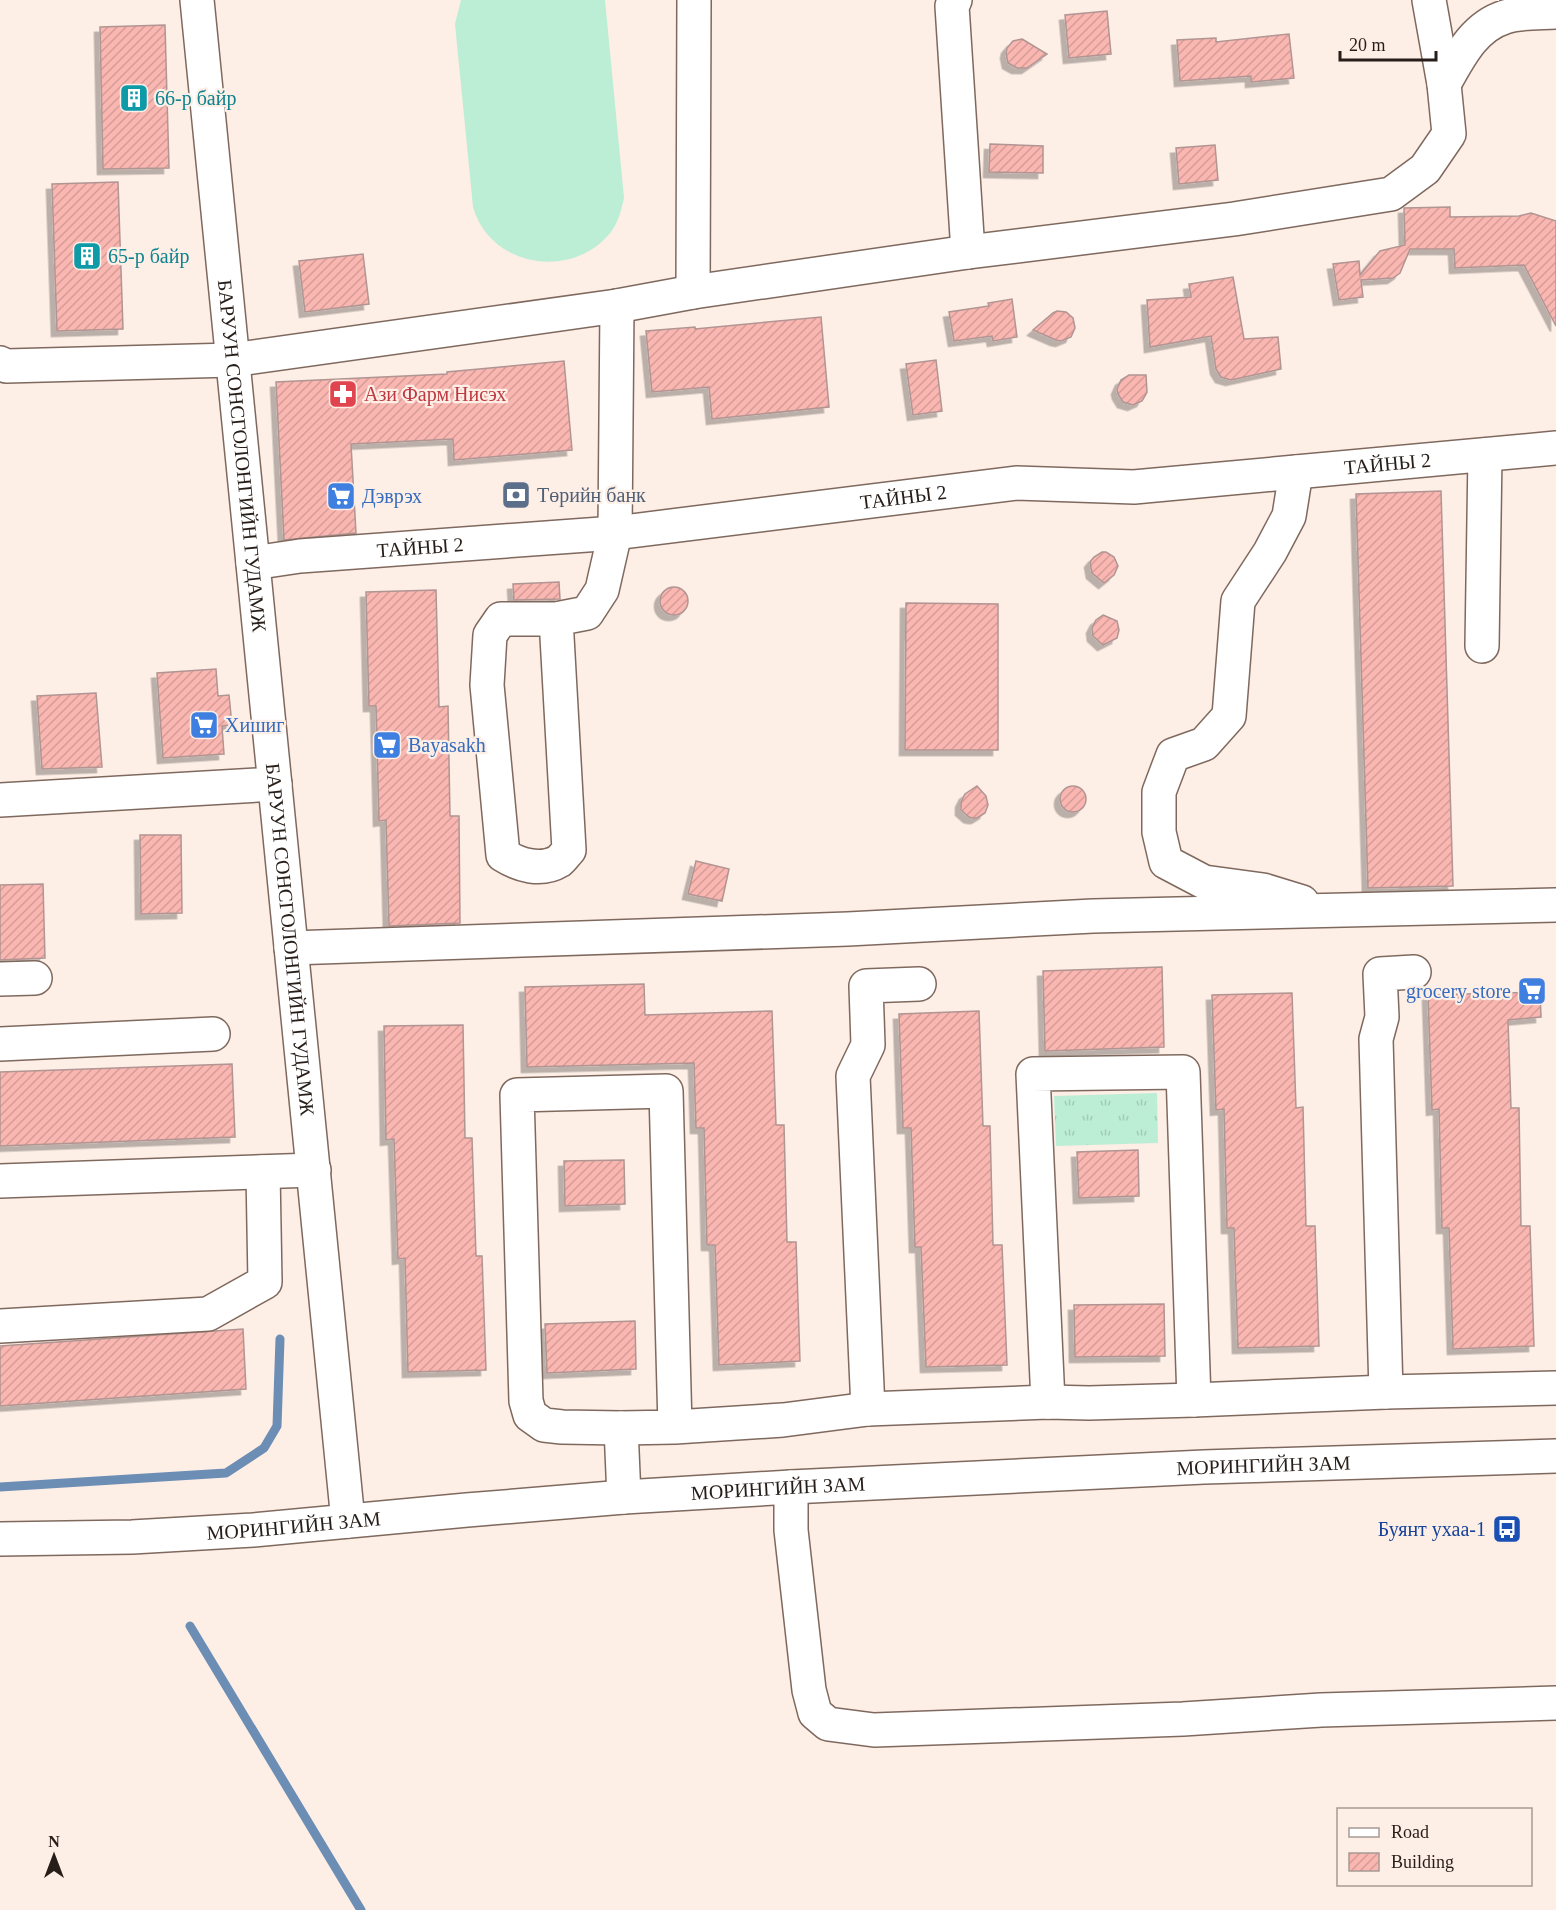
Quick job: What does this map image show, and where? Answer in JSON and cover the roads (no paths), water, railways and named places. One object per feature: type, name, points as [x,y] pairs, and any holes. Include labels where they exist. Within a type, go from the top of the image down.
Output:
[{"type":"street","name":"БАРУУН СОНСГОЛОНГИЙН ГУДАМЖ","points":[[197,0],[348,1521]]},
{"type":"street","points":[[693,292],[694,0]]},
{"type":"street","points":[[955,0],[952,6],[968,252]]},
{"type":"street","points":[[0,363],[6,366],[232,360],[617,306],[693,292],[968,252],[1234,219],[1391,194],[1425,169],[1449,134],[1444,84],[1429,0]]},
{"type":"street","points":[[1444,84],[1470,40],[1485,27],[1505,17],[1556,12]]},
{"type":"street","points":[[556,619],[569,850],[559,861],[545,867],[518,864],[503,855],[487,685],[490,635],[501,619],[556,619],[587,613],[602,590],[615,533],[617,306]]},
{"type":"street","name":"ТАЙНЫ 2","points":[[253,562],[300,556],[615,533],[1016,483],[1134,487],[1556,448]]},
{"type":"street","points":[[1482,646],[1485,455]]},
{"type":"street","points":[[1296,472],[1289,516],[1270,552],[1238,601],[1229,716],[1204,744],[1173,755],[1159,792],[1159,831],[1166,862],[1204,882],[1263,890],[1299,900],[1314,911]]},
{"type":"street","points":[[0,800],[275,784]]},
{"type":"street","points":[[291,948],[848,929],[1093,916],[1556,905]]},
{"type":"street","points":[[1386,1392],[1376,1039],[1382,1017],[1380,974],[1414,972]]},
{"type":"street","points":[[0,979],[35,978]]},
{"type":"street","points":[[868,1409],[853,1076],[868,1045],[866,986],[919,984]]},
{"type":"street","points":[[0,1044],[213,1034]]},
{"type":"street","points":[[1048,1402],[1033,1074],[1183,1072],[1194,1400]]},
{"type":"street","points":[[675,1427],[666,1091],[517,1095],[526,1401],[530,1415],[544,1425],[621,1428],[675,1427],[783,1420],[868,1409],[1556,1388]]},
{"type":"street","points":[[0,1181],[314,1170]]},
{"type":"street","points":[[0,1326],[208,1314],[265,1282],[263,1172]]},
{"type":"street","points":[[621,1428],[624,1497]]},
{"type":"street","name":"МОРИНГИЙН ЗАМ","points":[[0,1539],[132,1537],[253,1530],[624,1497],[791,1487],[1204,1467],[1556,1456]]},
{"type":"street","points":[[791,1487],[791,1530],[809,1690],[815,1713],[828,1724],[874,1730],[1183,1719],[1321,1710],[1556,1703]]},
{"type":"waterway","points":[[0,1487],[226,1473],[264,1448],[277,1426],[280,1339]]},
{"type":"waterway","points":[[190,1626],[361,1910]]},
{"type":"place","name":"66-р байр","points":[[134,98]]},
{"type":"place","name":"65-р байр","points":[[87,256]]},
{"type":"place","name":"Ази Фарм Нисэх","points":[[343,394]]},
{"type":"place","name":"Төрийн банк","points":[[516,495]]},
{"type":"place","name":"Дэврэх","points":[[341,496]]},
{"type":"place","name":"Хишиг","points":[[204,725]]},
{"type":"place","name":"Bayasakh","points":[[387,745]]},
{"type":"place","name":"grocery store","points":[[1532,991]]},
{"type":"place","name":"Буянт ухаа-1","points":[[1507,1529]]}]
